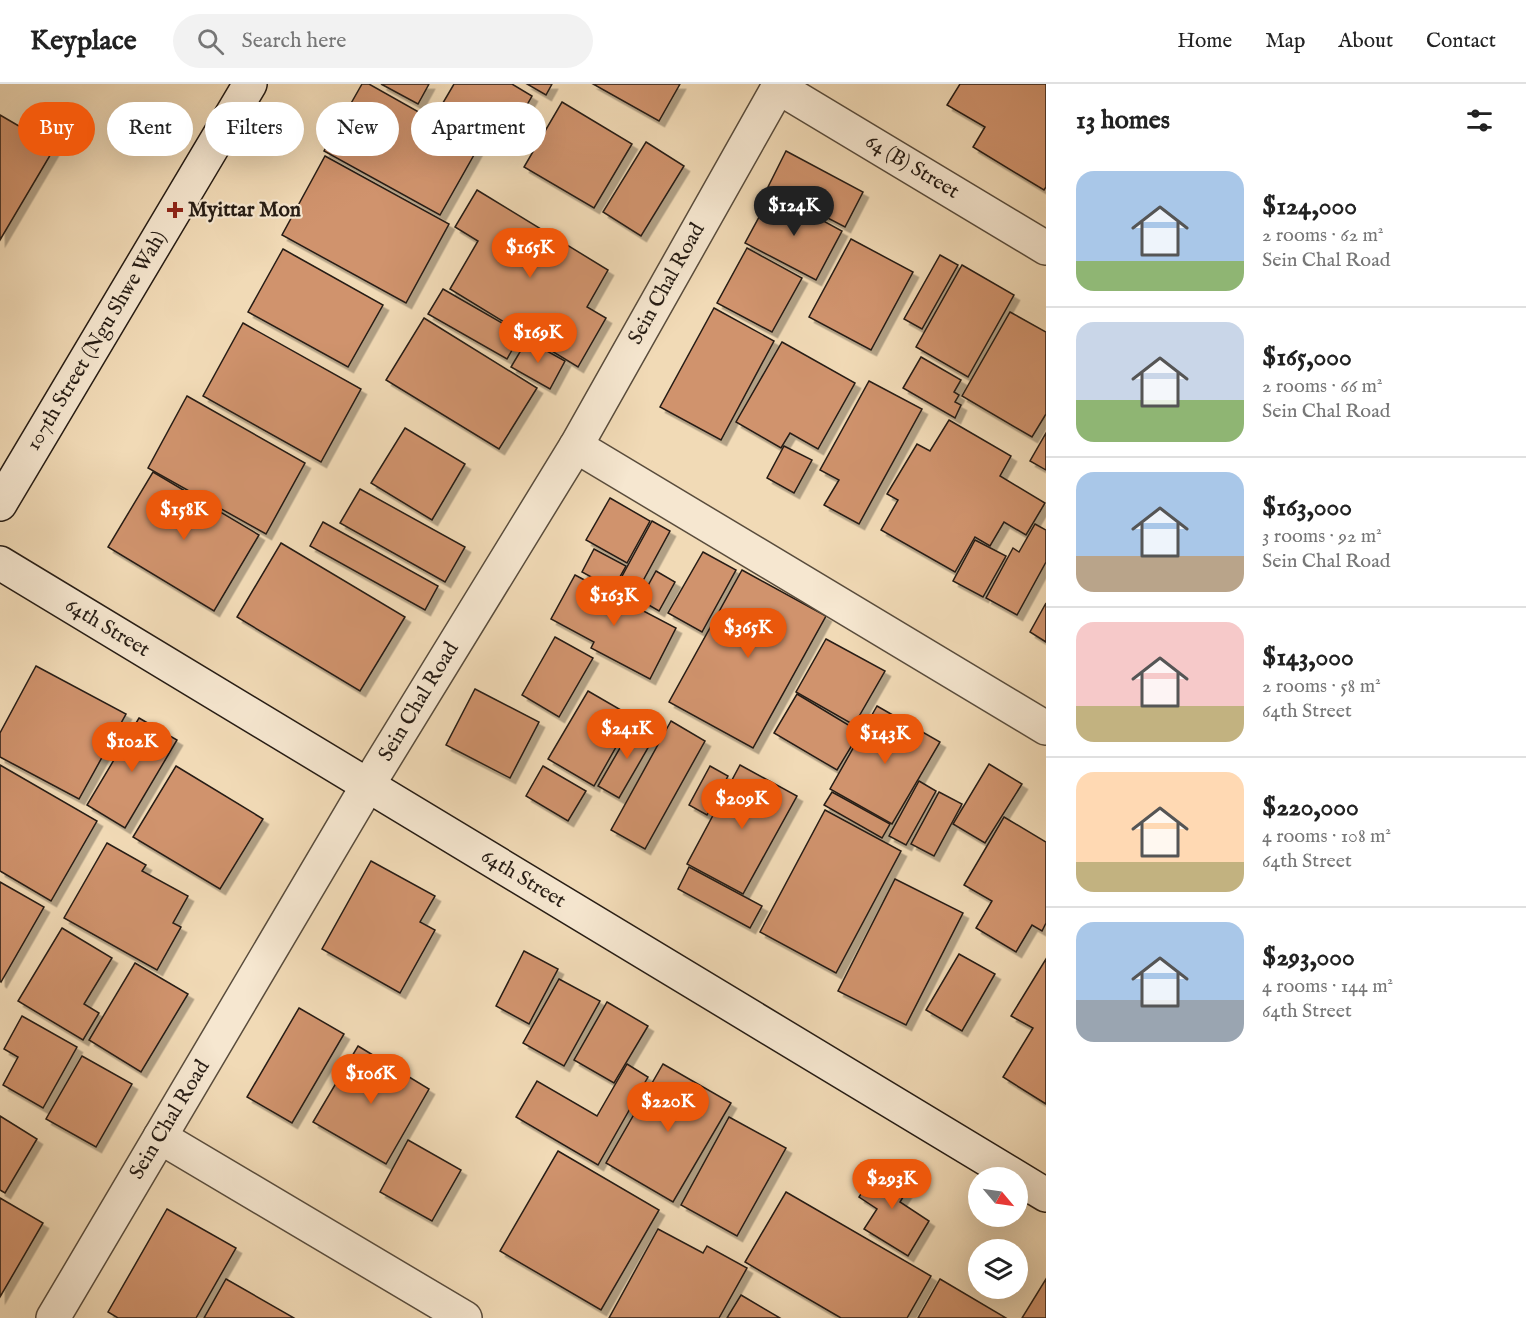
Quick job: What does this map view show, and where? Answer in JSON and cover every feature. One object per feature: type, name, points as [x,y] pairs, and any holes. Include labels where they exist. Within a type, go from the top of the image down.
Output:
[{"type":"street","name":"107th Street (Ngu Shwe Wah)","points":[[0,504],[250,84]]},
{"type":"street","name":"64 (B) Street","points":[[779,86],[1046,248]]},
{"type":"street","name":"Sein Chal Road","points":[[53,1318],[368,785],[576,446],[779,86]]},
{"type":"street","points":[[576,446],[1046,728]]},
{"type":"street","name":"64th Street","points":[[0,563],[1046,1195]]},
{"type":"street","points":[[160,1137],[465,1318]]},
{"type":"building","points":[[362,84],[369,84],[411,108],[411,156],[473,156],[440,215],[333,156],[399,156],[399,102],[352,102]]},
{"type":"building","points":[[381,84],[429,84],[419,102],[414,102]]},
{"type":"building","points":[[454,84],[512,84],[532,96],[529,102],[443,102]]},
{"type":"building","points":[[527,84],[552,84],[546,95]]},
{"type":"building","points":[[593,84],[680,84],[659,121]]},
{"type":"building","points":[[960,84],[1046,84],[1046,187],[1044,190],[973,147],[985,127],[947,105]]},
{"type":"building","points":[[562,102],[632,144],[594,208],[524,167],[530,156],[546,156],[546,129]]},
{"type":"building","points":[[0,115],[18,125],[18,156],[50,156],[0,240]]},
{"type":"building","points":[[646,142],[684,166],[641,236],[603,212]]},
{"type":"building","points":[[786,151],[863,192],[845,227],[768,187]]},
{"type":"building","points":[[325,156],[449,224],[406,303],[282,235]]},
{"type":"building","points":[[477,190],[608,270],[587,307],[606,318],[578,367],[450,289],[478,241],[455,227]]},
{"type":"building","points":[[772,193],[842,231],[816,280],[745,243]]},
{"type":"building","points":[[851,239],[913,272],[871,350],[809,317]]},
{"type":"building","points":[[747,248],[802,278],[772,332],[717,303]]},
{"type":"building","points":[[283,249],[383,305],[348,367],[248,312]]},
{"type":"building","points":[[940,255],[958,265],[922,329],[904,319]]},
{"type":"building","points":[[962,265],[1014,295],[968,377],[916,347]]},
{"type":"building","points":[[443,289],[521,334],[507,359],[428,314]]},
{"type":"building","points":[[714,308],[774,341],[721,440],[660,407]]},
{"type":"building","points":[[1010,312],[1046,332],[1046,414],[1032,437],[962,396]]},
{"type":"building","points":[[424,318],[537,388],[499,449],[386,380]]},
{"type":"building","points":[[243,323],[361,389],[321,462],[203,396]]},
{"type":"building","points":[[527,340],[565,361],[550,389],[511,367]]},
{"type":"building","points":[[782,342],[855,383],[818,449],[790,433],[781,448],[736,422]]},
{"type":"building","points":[[921,357],[961,380],[954,392],[959,395],[955,402],[961,405],[955,418],[903,388]]},
{"type":"building","points":[[869,381],[922,409],[859,524],[824,505],[839,480],[820,470]]},
{"type":"building","points":[[187,396],[305,463],[266,534],[148,468]]},
{"type":"building","points":[[949,420],[1011,456],[1000,476],[1045,503],[1026,535],[1004,522],[990,546],[975,537],[955,572],[881,530],[898,500],[887,494],[917,444],[930,451]]},
{"type":"building","points":[[405,428],[465,464],[432,520],[371,483]]},
{"type":"building","points":[[1046,433],[1046,470],[1030,461]]},
{"type":"building","points":[[784,446],[812,460],[794,493],[767,478]]},
{"type":"building","points":[[153,472],[259,535],[214,611],[108,547]]},
{"type":"building","points":[[360,489],[465,547],[445,582],[340,523]]},
{"type":"building","points":[[610,498],[650,521],[627,563],[586,540]]},
{"type":"building","points":[[652,521],[670,531],[632,601],[614,591]]},
{"type":"building","points":[[323,522],[438,586],[425,610],[310,546]]},
{"type":"building","points":[[1035,524],[1046,530],[1046,562],[1017,615],[986,598],[1013,548],[1019,552]]},
{"type":"building","points":[[975,540],[1006,556],[983,597],[953,581]]},
{"type":"building","points":[[281,543],[405,617],[360,691],[237,617]]},
{"type":"building","points":[[594,549],[626,566],[613,589],[582,572]]},
{"type":"building","points":[[703,552],[736,570],[702,632],[668,613]]},
{"type":"building","points":[[742,570],[826,616],[753,748],[669,702]]},
{"type":"building","points":[[656,571],[675,582],[659,611],[640,600]]},
{"type":"building","points":[[575,575],[676,628],[650,679],[591,648],[594,642],[551,619]]},
{"type":"building","points":[[1046,603],[1046,642],[1030,632]]},
{"type":"building","points":[[555,637],[593,658],[559,717],[522,695]]},
{"type":"building","points":[[826,639],[885,671],[854,725],[796,692]]},
{"type":"building","points":[[36,666],[126,714],[79,799],[0,757],[0,733]]},
{"type":"building","points":[[475,689],[539,722],[510,778],[446,745]]},
{"type":"building","points":[[588,691],[633,717],[594,786],[548,759]]},
{"type":"building","points":[[797,694],[860,732],[837,770],[774,733]]},
{"type":"building","points":[[877,706],[940,742],[892,824],[830,789]]},
{"type":"building","points":[[139,718],[177,740],[125,828],[87,805]]},
{"type":"building","points":[[671,721],[705,741],[645,849],[611,830]]},
{"type":"building","points":[[635,722],[656,734],[619,798],[598,786]]},
{"type":"building","points":[[989,764],[1022,784],[985,843],[953,824]]},
{"type":"building","points":[[0,765],[97,821],[51,901],[0,871]]},
{"type":"building","points":[[740,765],[797,796],[743,894],[687,864]]},
{"type":"building","points":[[176,766],[263,819],[220,889],[133,837]]},
{"type":"building","points":[[543,766],[586,791],[568,821],[526,796]]},
{"type":"building","points":[[710,766],[728,776],[707,815],[689,805]]},
{"type":"building","points":[[919,781],[936,791],[906,845],[889,836]]},
{"type":"building","points":[[832,792],[890,824],[882,838],[824,805]]},
{"type":"building","points":[[939,792],[962,804],[934,856],[911,844]]},
{"type":"building","points":[[825,810],[901,851],[836,973],[760,932]]},
{"type":"building","points":[[1004,817],[1046,842],[1046,923],[1042,931],[1032,925],[1016,952],[976,928],[992,901],[964,885]]},
{"type":"building","points":[[107,843],[146,865],[142,871],[188,896],[173,923],[181,927],[157,970],[64,918]]},
{"type":"building","points":[[371,861],[435,896],[420,922],[435,930],[400,993],[322,949]]},
{"type":"building","points":[[689,867],[762,906],[750,928],[678,889]]},
{"type":"building","points":[[895,879],[963,913],[906,1025],[838,991]]},
{"type":"building","points":[[0,882],[44,907],[1,982],[0,981]]},
{"type":"building","points":[[62,928],[112,958],[84,1004],[99,1013],[83,1040],[18,1001]]},
{"type":"building","points":[[524,951],[558,969],[529,1024],[496,1006]]},
{"type":"building","points":[[959,954],[995,974],[962,1031],[926,1010]]},
{"type":"building","points":[[1046,959],[1046,1104],[1003,1077],[1033,1028],[1011,1016]]},
{"type":"building","points":[[135,963],[188,994],[141,1072],[89,1040]]},
{"type":"building","points":[[559,979],[600,1001],[564,1066],[523,1043]]},
{"type":"building","points":[[607,1002],[648,1026],[614,1083],[574,1060]]},
{"type":"building","points":[[299,1008],[344,1034],[292,1123],[247,1097]]},
{"type":"building","points":[[22,1016],[77,1047],[43,1108],[3,1085],[18,1057],[4,1049]]},
{"type":"building","points":[[358,1046],[429,1089],[386,1164],[313,1122]]},
{"type":"building","points":[[82,1056],[132,1084],[96,1147],[46,1119]]},
{"type":"building","points":[[627,1064],[648,1077],[598,1165],[516,1117],[537,1081],[597,1116]]},
{"type":"building","points":[[663,1064],[731,1103],[673,1202],[606,1163]]},
{"type":"building","points":[[0,1116],[37,1139],[5,1193],[0,1190]]},
{"type":"building","points":[[729,1117],[786,1148],[737,1236],[681,1205]]},
{"type":"building","points":[[408,1140],[461,1170],[432,1221],[380,1192]]},
{"type":"building","points":[[558,1151],[659,1210],[601,1310],[500,1251]]},
{"type":"building","points":[[882,1161],[913,1181],[900,1202],[929,1221],[908,1256],[864,1229],[877,1209],[859,1197]]},
{"type":"building","points":[[786,1192],[931,1276],[907,1318],[841,1318],[745,1262]]},
{"type":"building","points":[[0,1198],[43,1223],[0,1297]]},
{"type":"building","points":[[167,1209],[236,1248],[196,1318],[118,1318],[108,1312]]},
{"type":"building","points":[[658,1229],[703,1253],[707,1246],[747,1268],[719,1318],[609,1318]]},
{"type":"building","points":[[226,1279],[294,1318],[204,1318]]},
{"type":"building","points":[[940,1279],[968,1296],[968,1299],[974,1299],[1006,1318],[918,1318]]},
{"type":"building","points":[[1046,1279],[1046,1318],[1022,1318]]},
{"type":"building","points":[[741,1295],[780,1318],[727,1318]]},
{"type":"place","name":"Myittar Mon","points":[[175,210]]}]
